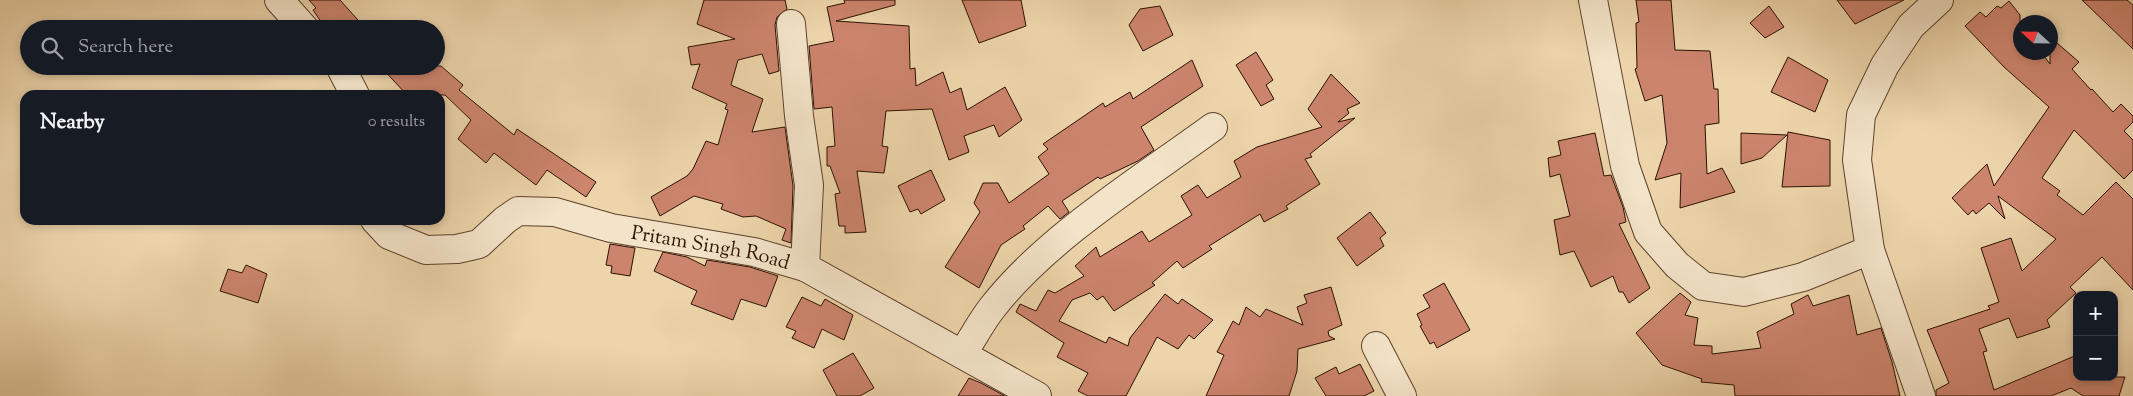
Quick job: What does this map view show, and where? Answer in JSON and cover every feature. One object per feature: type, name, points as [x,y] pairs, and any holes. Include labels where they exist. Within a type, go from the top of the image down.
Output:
[{"type":"street","points":[[279,0],[298,20]]},
{"type":"street","points":[[1593,0],[1625,166],[1648,232],[1677,265],[1703,286],[1744,292],[1803,277],[1870,250]]},
{"type":"street","points":[[1921,396],[1870,250],[1857,160],[1861,115],[1885,65],[1911,26],[1939,0]]},
{"type":"street","points":[[791,24],[799,116],[808,185],[806,267]]},
{"type":"street","points":[[345,75],[352,90]]},
{"type":"street","points":[[963,353],[992,308],[1030,266],[1078,226],[1213,127]]},
{"type":"street","name":"Pritam Singh Road","points":[[380,225],[389,235],[426,250],[458,249],[478,244],[505,220],[518,212],[554,212],[611,228],[754,252],[806,267],[870,305],[963,353],[1037,396]]},
{"type":"street","points":[[1376,346],[1402,396]]},
{"type":"building","points":[[309,0],[340,0],[358,20],[320,20],[313,10],[316,8]]},
{"type":"building","points":[[704,0],[785,0],[787,9],[777,17],[775,25],[779,71],[769,74],[762,54],[738,60],[731,85],[763,99],[752,132],[785,127],[793,186],[791,243],[782,240],[786,229],[756,216],[743,217],[721,209],[723,204],[694,196],[660,216],[651,197],[687,176],[693,169],[706,141],[718,145],[728,110],[725,109],[727,104],[692,88],[700,64],[691,65],[688,47],[735,39],[697,24]]},
{"type":"building","points":[[844,0],[895,0],[895,5],[836,21],[909,26],[910,69],[915,68],[916,86],[943,72],[950,93],[961,88],[967,110],[1005,87],[1022,120],[999,137],[994,125],[964,136],[969,152],[949,160],[932,109],[886,111],[882,146],[888,147],[884,173],[857,171],[866,232],[845,233],[845,226],[839,226],[835,194],[840,193],[830,166],[827,166],[827,147],[835,146],[832,107],[814,109],[809,46],[834,41],[827,7],[845,3]]},
{"type":"building","points":[[962,0],[1021,0],[1026,26],[979,43]]},
{"type":"building","points":[[1636,0],[1671,0],[1675,50],[1710,51],[1714,89],[1718,89],[1719,123],[1705,125],[1707,174],[1722,168],[1735,192],[1680,208],[1681,173],[1655,180],[1667,143],[1662,95],[1645,101],[1635,69],[1637,68],[1636,23],[1639,22]]},
{"type":"building","points":[[1837,0],[1904,0],[1855,24]]},
{"type":"building","points":[[2082,0],[2127,0],[2133,5],[2133,49]]},
{"type":"building","points":[[2009,1],[2020,15],[2013,15],[2013,60],[2047,60],[2050,64],[2050,60],[2058,60],[2058,44],[2079,62],[2072,69],[2113,112],[2121,104],[2133,116],[2133,122],[2124,131],[2133,140],[2133,170],[2124,179],[2074,130],[2042,178],[2060,191],[2057,195],[2083,215],[2116,182],[2133,199],[2133,290],[2102,257],[2070,287],[2074,291],[2073,296],[2047,320],[2050,327],[2017,338],[2009,318],[1979,329],[1987,351],[1983,352],[1994,390],[2073,357],[2073,381],[2118,381],[2118,377],[2125,377],[2119,396],[2083,396],[2071,388],[2051,396],[1936,396],[1936,390],[1949,383],[1927,330],[1990,309],[1988,306],[1999,302],[1981,248],[2011,238],[2022,271],[2056,239],[1998,196],[2005,219],[1989,203],[1976,214],[1973,210],[1968,215],[1952,198],[1987,164],[1994,186],[2049,107],[2004,67],[1965,26],[1980,12],[1986,17],[1997,6],[2001,8]]},
{"type":"building","points":[[1160,6],[1173,35],[1143,51],[1129,25],[1140,9]]},
{"type":"building","points":[[1769,6],[1784,27],[1765,38],[1750,23]]},
{"type":"building","points":[[1256,52],[1273,80],[1266,85],[1274,99],[1261,106],[1236,65]]},
{"type":"building","points":[[1788,57],[1828,80],[1815,112],[1771,92]]},
{"type":"building","points":[[1192,60],[1203,86],[1141,127],[1154,150],[1138,161],[1100,179],[1098,177],[1062,201],[1069,212],[1060,219],[1048,206],[1023,226],[1025,229],[1001,245],[979,288],[945,267],[980,212],[974,203],[983,183],[998,183],[1009,203],[1049,174],[1038,157],[1048,149],[1043,144],[1103,103],[1105,107],[1130,92],[1133,99]]},
{"type":"building","points":[[445,69],[463,85],[459,90],[514,135],[517,129],[596,182],[586,197],[547,170],[536,185],[494,153],[486,163],[458,139],[471,120],[445,95],[445,90],[402,90],[388,75],[445,75]]},
{"type":"building","points":[[1331,74],[1360,103],[1347,109],[1349,113],[1338,122],[1355,118],[1310,154],[1312,157],[1305,159],[1320,184],[1286,206],[1288,209],[1264,222],[1260,214],[1209,246],[1212,249],[1183,268],[1177,261],[1152,283],[1155,285],[1114,311],[1103,296],[1097,300],[1090,293],[1072,300],[1059,321],[1106,343],[1109,337],[1128,346],[1130,338],[1165,294],[1178,304],[1182,299],[1213,320],[1194,339],[1189,335],[1178,349],[1157,337],[1126,396],[1088,396],[1078,391],[1088,373],[1057,357],[1064,343],[1016,312],[1020,304],[1036,311],[1048,290],[1055,293],[1084,276],[1075,266],[1096,247],[1100,257],[1142,231],[1149,242],[1192,215],[1181,196],[1198,185],[1207,198],[1241,177],[1234,161],[1257,147],[1322,127],[1308,109]]},
{"type":"building","points":[[1788,132],[1830,140],[1830,186],[1782,187]]},
{"type":"building","points":[[1595,133],[1604,176],[1611,175],[1623,207],[1626,222],[1619,224],[1650,288],[1629,303],[1623,292],[1619,292],[1613,276],[1591,287],[1574,251],[1560,255],[1554,220],[1570,216],[1560,174],[1550,177],[1548,158],[1561,155],[1558,141]]},
{"type":"building","points":[[1741,133],[1787,135],[1762,158],[1741,164]]},
{"type":"building","points":[[931,170],[945,200],[921,214],[918,209],[910,212],[898,186]]},
{"type":"building","points":[[1370,212],[1386,233],[1380,238],[1384,246],[1357,266],[1337,238]]},
{"type":"building","points":[[610,244],[635,248],[630,276],[611,273],[612,266],[606,265]]},
{"type":"building","points":[[663,252],[687,257],[705,266],[707,260],[750,267],[778,276],[766,307],[741,299],[733,320],[691,304],[697,291],[654,271]]},
{"type":"building","points":[[246,265],[267,274],[258,303],[220,291],[228,269],[242,273]]},
{"type":"building","points":[[1444,283],[1470,330],[1437,348],[1434,342],[1430,344],[1420,326],[1422,325],[1417,314],[1430,307],[1423,295]]},
{"type":"building","points":[[1331,287],[1342,325],[1328,331],[1329,336],[1335,339],[1298,349],[1297,371],[1289,396],[1206,396],[1224,355],[1217,352],[1233,321],[1239,325],[1246,307],[1260,317],[1266,309],[1303,325],[1297,307],[1307,303],[1304,295]]},
{"type":"building","points":[[1680,293],[1691,302],[1685,315],[1698,318],[1694,345],[1712,346],[1712,354],[1761,348],[1757,332],[1794,314],[1791,304],[1808,295],[1813,306],[1849,295],[1857,335],[1881,328],[1900,396],[1735,396],[1734,385],[1701,382],[1702,379],[1662,365],[1636,333]]},
{"type":"building","points":[[802,297],[821,306],[825,299],[853,315],[844,340],[822,329],[814,348],[792,338],[796,331],[786,327]]},
{"type":"building","points":[[853,353],[874,388],[860,396],[837,396],[823,370]]},
{"type":"building","points":[[1360,364],[1374,391],[1364,396],[1326,396],[1315,378],[1336,367],[1339,374]]},
{"type":"building","points":[[969,378],[981,383],[1005,396],[958,396]]}]
